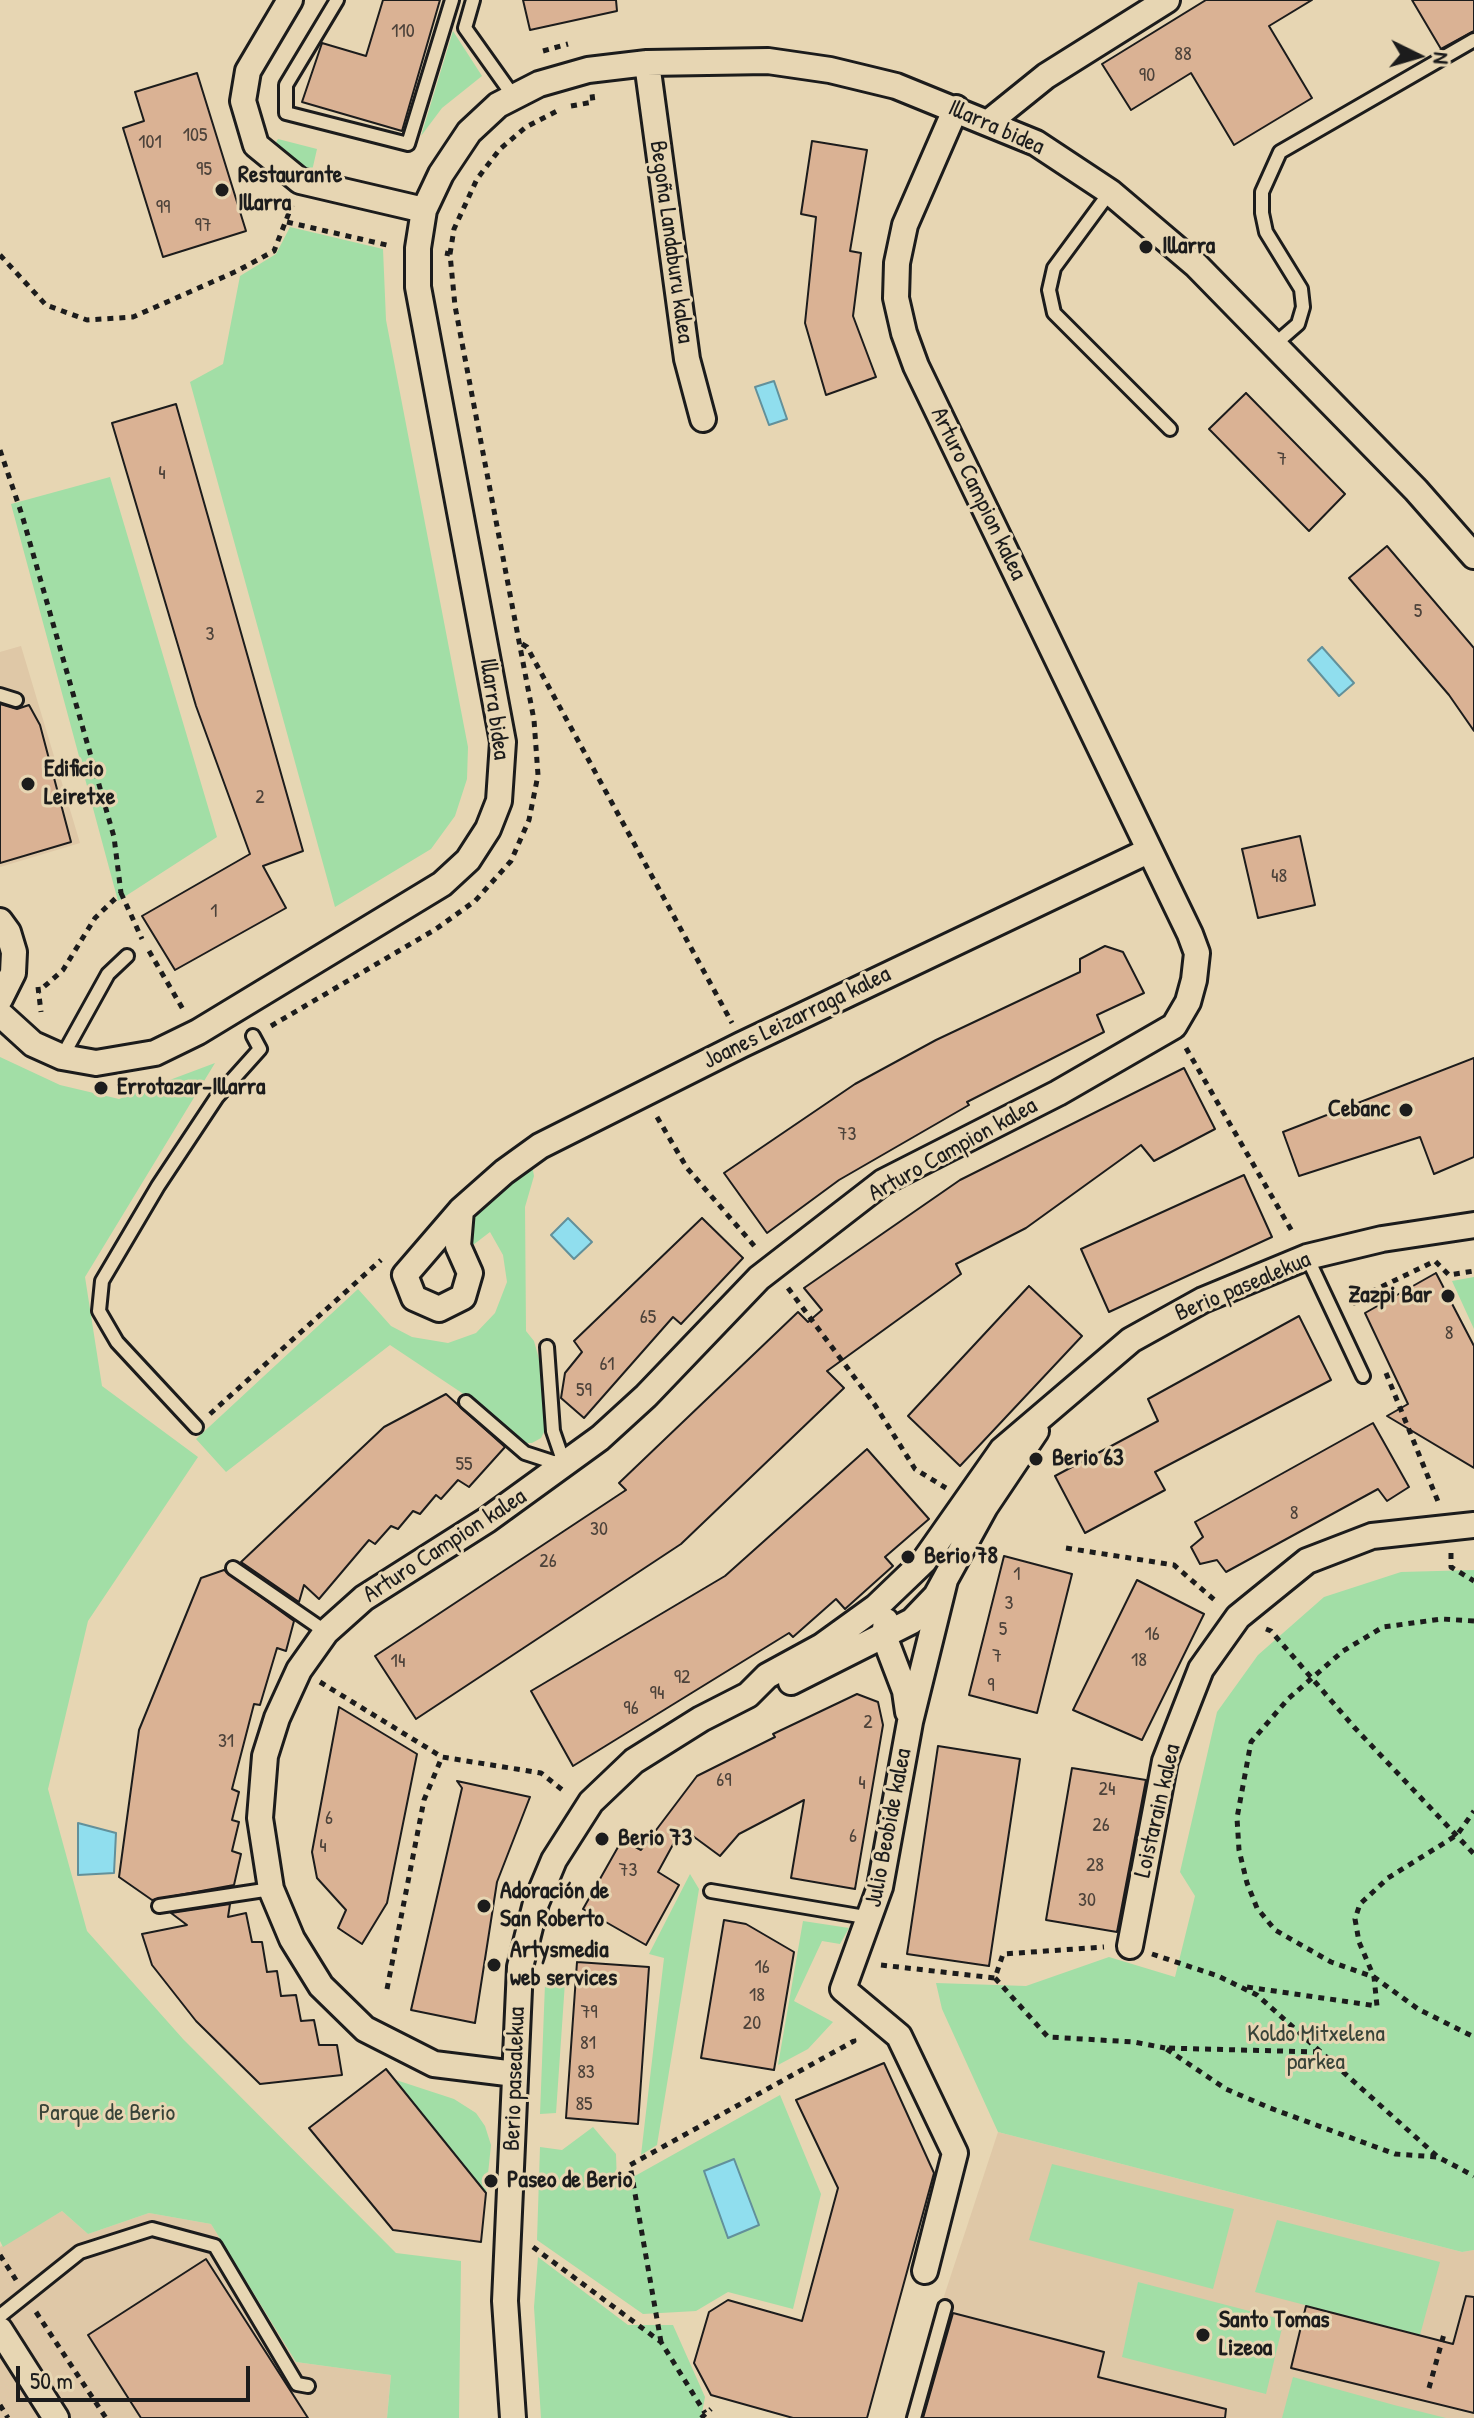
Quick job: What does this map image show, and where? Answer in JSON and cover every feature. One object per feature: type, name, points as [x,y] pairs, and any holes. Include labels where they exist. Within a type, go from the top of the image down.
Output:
[{"type":"street","points":[[290,0],[248,71],[243,101],[256,145],[300,181],[424,210]]},
{"type":"street","points":[[989,122],[1046,76],[1167,0]]},
{"type":"street","name":"Illarra bidea","points":[[0,1014],[33,1044],[62,1057],[96,1063],[130,1060],[155,1053],[198,1032],[442,884],[468,860],[488,829],[499,801],[503,742],[418,287],[418,248],[424,210],[441,174],[469,132],[498,105],[539,84],[588,70],[647,63],[768,61],[830,70],[896,86],[1036,143],[1110,192],[1196,265],[1416,490],[1474,556]]},
{"type":"street","name":"Begoña Landaburu kalea","points":[[647,63],[687,359],[703,419]]},
{"type":"street","name":"Arturo Campion kalea","points":[[515,2074],[434,2064],[365,2029],[321,1986],[292,1939],[271,1889],[260,1818],[265,1756],[277,1718],[299,1670],[326,1632],[364,1598],[565,1466],[646,1396],[759,1278],[883,1182],[1058,1093],[1174,1026],[1188,1002],[1197,953],[916,366],[904,333],[896,298],[897,263],[905,225],[956,108]]},
{"type":"street","name":"Joanes Leizarraga kalea","points":[[461,1210],[504,1172],[540,1146],[1148,851]]},
{"type":"street","points":[[0,921],[8,932],[14,952],[13,973],[0,999]]},
{"type":"street","name":"Berio pasealekua","points":[[513,2418],[505,2301],[520,1967],[536,1903],[554,1860],[591,1802],[634,1761],[701,1719],[748,1695],[767,1676],[846,1630],[892,1592],[924,1561],[1002,1450],[1131,1340],[1203,1300],[1307,1257],[1382,1239],[1474,1225]]},
{"type":"street","name":"Berio pasealekua","points":[[748,1695],[772,1692],[912,1621],[945,1580],[985,1507],[1033,1439],[1041,1416]]},
{"type":"street","name":"Loistarain kalea","points":[[1130,1946],[1165,1761],[1201,1669],[1238,1617],[1307,1561],[1387,1533],[1474,1525]]},
{"type":"street","name":"Berio pasealekua","points":[[910,1722],[945,1580]]},
{"type":"street","points":[[892,1592],[884,1636],[905,1691],[910,1722]]},
{"type":"street","name":"Julio Beobide kalea","points":[[843,1989],[854,1954],[871,1918],[910,1722]]},
{"type":"street","points":[[843,1989],[899,2036],[955,2153],[925,2271]]},
{"type":"street","points":[[0,2330],[55,2418]]},
{"type":"lane","points":[[337,0],[286,85],[286,113],[408,144],[452,0]]},
{"type":"lane","points":[[473,0],[465,28],[514,97]]},
{"type":"lane","points":[[1275,344],[1298,324],[1303,307],[1301,289],[1266,232],[1262,213],[1262,192],[1280,152],[1474,40]]},
{"type":"lane","points":[[1110,192],[1054,268],[1049,290],[1054,313],[1170,429]]},
{"type":"lane","points":[[0,695],[16,700]]},
{"type":"lane","points":[[62,1057],[108,974],[127,956]]},
{"type":"lane","points":[[196,1427],[117,1342],[99,1311],[102,1281],[158,1186],[217,1097],[260,1049],[253,1036]]},
{"type":"lane","points":[[1307,1257],[1363,1376]]},
{"type":"lane","points":[[547,1347],[553,1431],[565,1466]]},
{"type":"lane","points":[[466,1402],[525,1453],[565,1466]]},
{"type":"lane","points":[[233,1568],[326,1632]]},
{"type":"lane","points":[[159,1906],[271,1889]]},
{"type":"lane","points":[[711,1891],[871,1918]]},
{"type":"lane","points":[[0,2316],[80,2252],[152,2229],[215,2246],[297,2384],[308,2386]]},
{"type":"lane","points":[[914,2418],[945,2307]]},
{"type":"path","points":[[0,255],[46,305],[87,320],[133,317],[237,271],[274,251],[287,222],[391,246],[450,254],[455,306],[534,720],[538,775],[529,820],[511,861],[475,901],[436,929],[253,1036]]},
{"type":"path","points":[[391,246],[391,258]]},
{"type":"path","points":[[0,450],[22,515],[114,837],[121,893],[132,922],[187,1015],[191,1006]]},
{"type":"path","points":[[521,644],[527,647],[734,1027]]},
{"type":"path","points":[[37,993],[63,970],[95,918],[121,893]]},
{"type":"path","points":[[1174,1026],[1307,1257]]},
{"type":"path","points":[[644,1093],[687,1168],[773,1268],[875,1405],[915,1469],[954,1492]]},
{"type":"path","points":[[1360,1313],[1354,1300],[1435,1261],[1449,1275],[1474,1271]]},
{"type":"path","points":[[1384,1367],[1441,1509]]},
{"type":"path","points":[[1450,1540],[1451,1567],[1474,1581]]},
{"type":"path","points":[[1066,1548],[1174,1565],[1226,1609]]},
{"type":"path","points":[[1474,1621],[1442,1619],[1383,1627],[1364,1635],[1313,1677],[1288,1699],[1251,1742],[1237,1818],[1239,1850],[1257,1908],[1275,1930],[1331,1962],[1374,1977],[1418,2009],[1474,2037]]},
{"type":"path","points":[[1265,1629],[1271,1631],[1354,1727],[1474,1854]]},
{"type":"path","points":[[299,1670],[442,1757],[541,1773],[571,1797]]},
{"type":"path","points":[[387,1989],[424,1800],[442,1757]]},
{"type":"path","points":[[995,1978],[1003,1954],[1130,1946],[1241,1986],[1377,2006],[1374,1977],[1359,1942],[1355,1919],[1360,1904],[1388,1878],[1457,1835],[1474,1811]]},
{"type":"path","points":[[854,1954],[883,1966],[995,1978],[1048,2037],[1134,2042],[1165,2048],[1321,2052]]},
{"type":"path","points":[[1241,1986],[1321,2052],[1438,2157],[1474,2176]]},
{"type":"path","points":[[661,2342],[630,2165],[854,2041],[843,1989]]},
{"type":"path","points":[[1165,2048],[1226,2089],[1270,2108],[1395,2154],[1438,2157]]},
{"type":"path","points":[[510,2225],[533,2247],[661,2342],[706,2413]]},
{"type":"path","points":[[0,2255],[106,2418]]},
{"type":"path","points":[[1429,2388],[1444,2334]]},
{"type":"path","points":[[0,2405],[8,2418]]},
{"type":"shaded area","name":"Edificio Leiretxe","points":[[21,646],[80,843],[0,867],[0,652]]},
{"type":"shaded area","name":"Santo Tomas Lizeoa","points":[[998,2132],[1462,2252],[1474,2250],[1474,2418],[904,2418]]},
{"type":"shaded area","points":[[62,2211],[88,2234],[149,2213],[211,2224],[296,2362],[391,2375],[387,2418],[0,2418],[0,2247]]},
{"type":"green space","points":[[453,31],[482,76],[442,108],[421,136]]},
{"type":"green space","points":[[278,139],[317,149],[312,171],[284,155],[275,144]]},
{"type":"green space","points":[[290,227],[383,249],[386,320],[468,747],[467,779],[455,816],[431,849],[335,907],[190,382],[223,364],[240,276],[276,254]]},
{"type":"green space","points":[[110,477],[217,837],[118,901],[11,504]]},
{"type":"green space","name":"Parque de Berio","points":[[0,1057],[60,1085],[119,1099],[215,1063],[85,1277],[102,1386],[198,1457],[88,1621],[48,1789],[87,1931],[183,2039],[396,2253],[461,2261],[459,2418],[387,2418],[391,2375],[296,2362],[211,2224],[149,2213],[88,2234],[62,2211],[3,2247],[0,2241]]},
{"type":"green space","points":[[532,1165],[534,1176],[525,1207],[526,1331],[534,1341],[544,1377],[545,1430],[541,1438],[532,1443],[522,1443],[477,1403],[390,1345],[226,1472],[196,1439],[358,1289],[391,1326],[412,1337],[448,1343],[476,1333],[495,1313],[507,1282],[503,1255],[490,1232],[473,1245],[470,1228],[474,1215]]},
{"type":"green space","points":[[1474,1277],[1474,1329],[1452,1281]]},
{"type":"green space","name":"Koldo Mitxelena parkea","points":[[1474,1570],[1474,2250],[1462,2252],[998,2132],[942,2009],[936,1983],[1026,1986],[1109,1957],[1175,1977],[1195,1896],[1180,1872],[1217,1712],[1258,1655],[1324,1597],[1401,1572]]},
{"type":"green space","points":[[690,1874],[699,1889],[657,2145],[641,2155],[664,1958],[649,1954]]},
{"type":"green space","points":[[803,1921],[849,1928],[840,1944],[822,1941],[794,2001],[833,2022],[808,2049],[778,2065]]},
{"type":"green space","points":[[565,1982],[556,2113],[540,2114],[545,1984]]},
{"type":"green space","points":[[396,2080],[454,2099],[476,2113],[485,2126],[491,2145],[486,2193]]},
{"type":"green space","points":[[780,2095],[821,2194],[793,2309],[728,2292],[696,2311],[643,2314],[537,2240],[540,2147],[562,2150],[593,2127],[616,2154],[617,2186]]},
{"type":"green space","points":[[1052,2164],[1234,2209],[1213,2289],[1029,2240]]},
{"type":"green space","points":[[1277,2220],[1440,2262],[1420,2335],[1255,2292]]},
{"type":"green space","points":[[538,2257],[628,2325],[673,2325],[705,2397],[701,2418],[541,2418],[534,2307]]},
{"type":"green space","points":[[1138,2282],[1284,2320],[1266,2394],[1122,2357]]},
{"type":"green space","points":[[1293,2377],[1394,2405],[1446,2418],[1282,2418]]},
{"type":"water","points":[[774,381],[787,419],[769,425],[755,387]]},
{"type":"water","points":[[1322,647],[1354,683],[1339,696],[1308,660]]},
{"type":"water","points":[[568,1218],[592,1242],[574,1259],[551,1235]]},
{"type":"water","points":[[78,1823],[116,1833],[114,1873],[78,1875]]},
{"type":"water","points":[[734,2159],[759,2225],[728,2238],[704,2171]]},
{"type":"building","points":[[383,0],[440,0],[402,131],[302,102],[322,43],[366,56]]},
{"type":"building","points":[[523,0],[616,0],[617,11],[530,30]]},
{"type":"building","points":[[1206,0],[1312,0],[1269,26],[1312,98],[1234,145],[1191,73],[1131,110],[1102,64]]},
{"type":"building","points":[[1412,0],[1474,0],[1474,31],[1441,49]]},
{"type":"building","points":[[197,73],[246,231],[163,257],[123,128],[144,121],[135,92]]},
{"type":"building","points":[[812,141],[867,150],[850,251],[861,253],[853,316],[876,377],[826,395],[805,323],[816,217],[801,214]]},
{"type":"building","points":[[1246,393],[1345,494],[1309,531],[1209,429]]},
{"type":"building","points":[[176,404],[303,851],[263,866],[286,908],[175,970],[142,916],[250,854],[196,706],[112,423]]},
{"type":"building","points":[[1387,546],[1474,648],[1474,731],[1449,695],[1349,578]]},
{"type":"building","name":"Edificio Leiretxe","points":[[0,704],[17,709],[29,705],[40,725],[71,842],[0,863]]},
{"type":"building","points":[[1300,836],[1315,905],[1258,918],[1242,849]]},
{"type":"building","points":[[1105,946],[1123,952],[1144,993],[1097,1015],[1104,1032],[967,1102],[969,1105],[839,1180],[767,1233],[724,1173],[855,1084],[936,1040],[1080,972],[1080,959]]},
{"type":"building","name":"Cebanc","points":[[1474,1058],[1474,1157],[1434,1174],[1420,1137],[1299,1176],[1283,1132]]},
{"type":"building","points":[[1184,1068],[1215,1129],[1154,1161],[1141,1145],[1026,1228],[956,1264],[961,1274],[827,1371],[844,1388],[681,1544],[416,1719],[375,1656],[626,1490],[619,1483],[798,1312],[808,1322],[822,1310],[804,1288],[960,1180]]},
{"type":"building","points":[[1244,1175],[1272,1237],[1109,1312],[1081,1249]]},
{"type":"building","points":[[702,1218],[743,1258],[681,1324],[673,1317],[584,1418],[561,1398],[565,1373],[582,1352],[574,1341]]},
{"type":"building","points":[[1436,1273],[1474,1346],[1474,1468],[1387,1416],[1408,1404],[1365,1313]]},
{"type":"building","points":[[1029,1286],[1082,1336],[960,1466],[908,1416]]},
{"type":"building","points":[[1299,1316],[1331,1380],[1155,1472],[1165,1490],[1085,1533],[1055,1476],[1158,1421],[1148,1399]]},
{"type":"building","points":[[446,1394],[505,1447],[469,1487],[458,1480],[441,1499],[436,1495],[420,1514],[413,1511],[398,1529],[391,1526],[375,1544],[369,1540],[319,1599],[304,1585],[299,1602],[241,1562],[384,1427]]},
{"type":"building","points":[[1373,1423],[1409,1487],[1387,1501],[1378,1489],[1226,1572],[1217,1560],[1200,1564],[1191,1547],[1203,1537],[1195,1522]]},
{"type":"building","points":[[867,1449],[929,1519],[885,1557],[893,1566],[845,1609],[836,1599],[793,1637],[789,1633],[573,1766],[531,1691],[725,1576]]},
{"type":"building","points":[[1004,1556],[1072,1574],[1037,1713],[969,1695]]},
{"type":"building","points":[[224,1570],[294,1621],[286,1651],[277,1648],[260,1705],[254,1704],[232,1789],[239,1792],[232,1820],[239,1822],[232,1851],[241,1854],[234,1885],[152,1900],[119,1877],[139,1730],[201,1578]]},
{"type":"building","points":[[1137,1580],[1204,1614],[1142,1740],[1073,1710]]},
{"type":"building","points":[[857,1694],[878,1702],[883,1725],[855,1889],[791,1878],[804,1800],[739,1834],[720,1856],[682,1828],[658,1872],[679,1885],[646,1945],[583,1909],[622,1840],[641,1850],[697,1776],[775,1737],[773,1734]]},
{"type":"building","points":[[339,1707],[417,1754],[387,1903],[362,1944],[338,1928],[346,1910],[317,1878],[312,1852]]},
{"type":"building","points":[[938,1746],[1020,1759],[989,1966],[907,1954]]},
{"type":"building","points":[[1072,1768],[1146,1780],[1117,1932],[1046,1920]]},
{"type":"building","points":[[457,1781],[530,1797],[497,1882],[475,2023],[411,2010],[462,1788]]},
{"type":"building","points":[[230,1904],[228,1917],[246,1913],[252,1942],[262,1942],[267,1972],[277,1971],[281,1996],[296,1995],[301,2021],[314,2020],[319,2045],[337,2045],[342,2075],[260,2084],[196,2021],[152,1965],[142,1934],[187,1925],[171,1913]]},
{"type":"building","points":[[724,1920],[746,1924],[794,1952],[774,2070],[701,2058]]},
{"type":"building","points":[[577,1962],[649,1967],[638,2124],[566,2118]]},
{"type":"building","points":[[884,2063],[934,2173],[867,2418],[793,2418],[711,2395],[694,2363],[709,2312],[728,2300],[802,2321],[838,2188],[796,2100]]},
{"type":"building","points":[[386,2069],[486,2193],[481,2242],[393,2230],[309,2128]]},
{"type":"building","points":[[206,2259],[308,2418],[141,2418],[88,2335]]},
{"type":"building","points":[[1466,2296],[1474,2297],[1474,2413],[1291,2368],[1306,2306],[1453,2344]]},
{"type":"building","points":[[953,2313],[1104,2352],[1098,2377],[1226,2409],[1225,2418],[923,2418]]},
{"type":"place","name":"Restaurante Illarra","points":[[222,190]]},
{"type":"place","name":"Illarra","points":[[1146,247]]},
{"type":"place","name":"Edificio Leiretxe","points":[[28,784]]},
{"type":"place","name":"Errotazar-Illarra","points":[[101,1088]]},
{"type":"place","name":"Cebanc","points":[[1406,1110]]},
{"type":"place","name":"Zazpi Bar","points":[[1448,1296]]},
{"type":"place","name":"Berio 63","points":[[1036,1459]]},
{"type":"place","name":"Berio 78","points":[[908,1557]]},
{"type":"place","name":"Berio 73","points":[[602,1839]]},
{"type":"place","name":"Adoración de San Roberto","points":[[484,1906]]},
{"type":"place","name":"Artysmedia web services","points":[[494,1965]]},
{"type":"place","name":"Paseo de Berio","points":[[491,2181]]},
{"type":"place","name":"Santo Tomas Lizeoa","points":[[1203,2335]]}]
